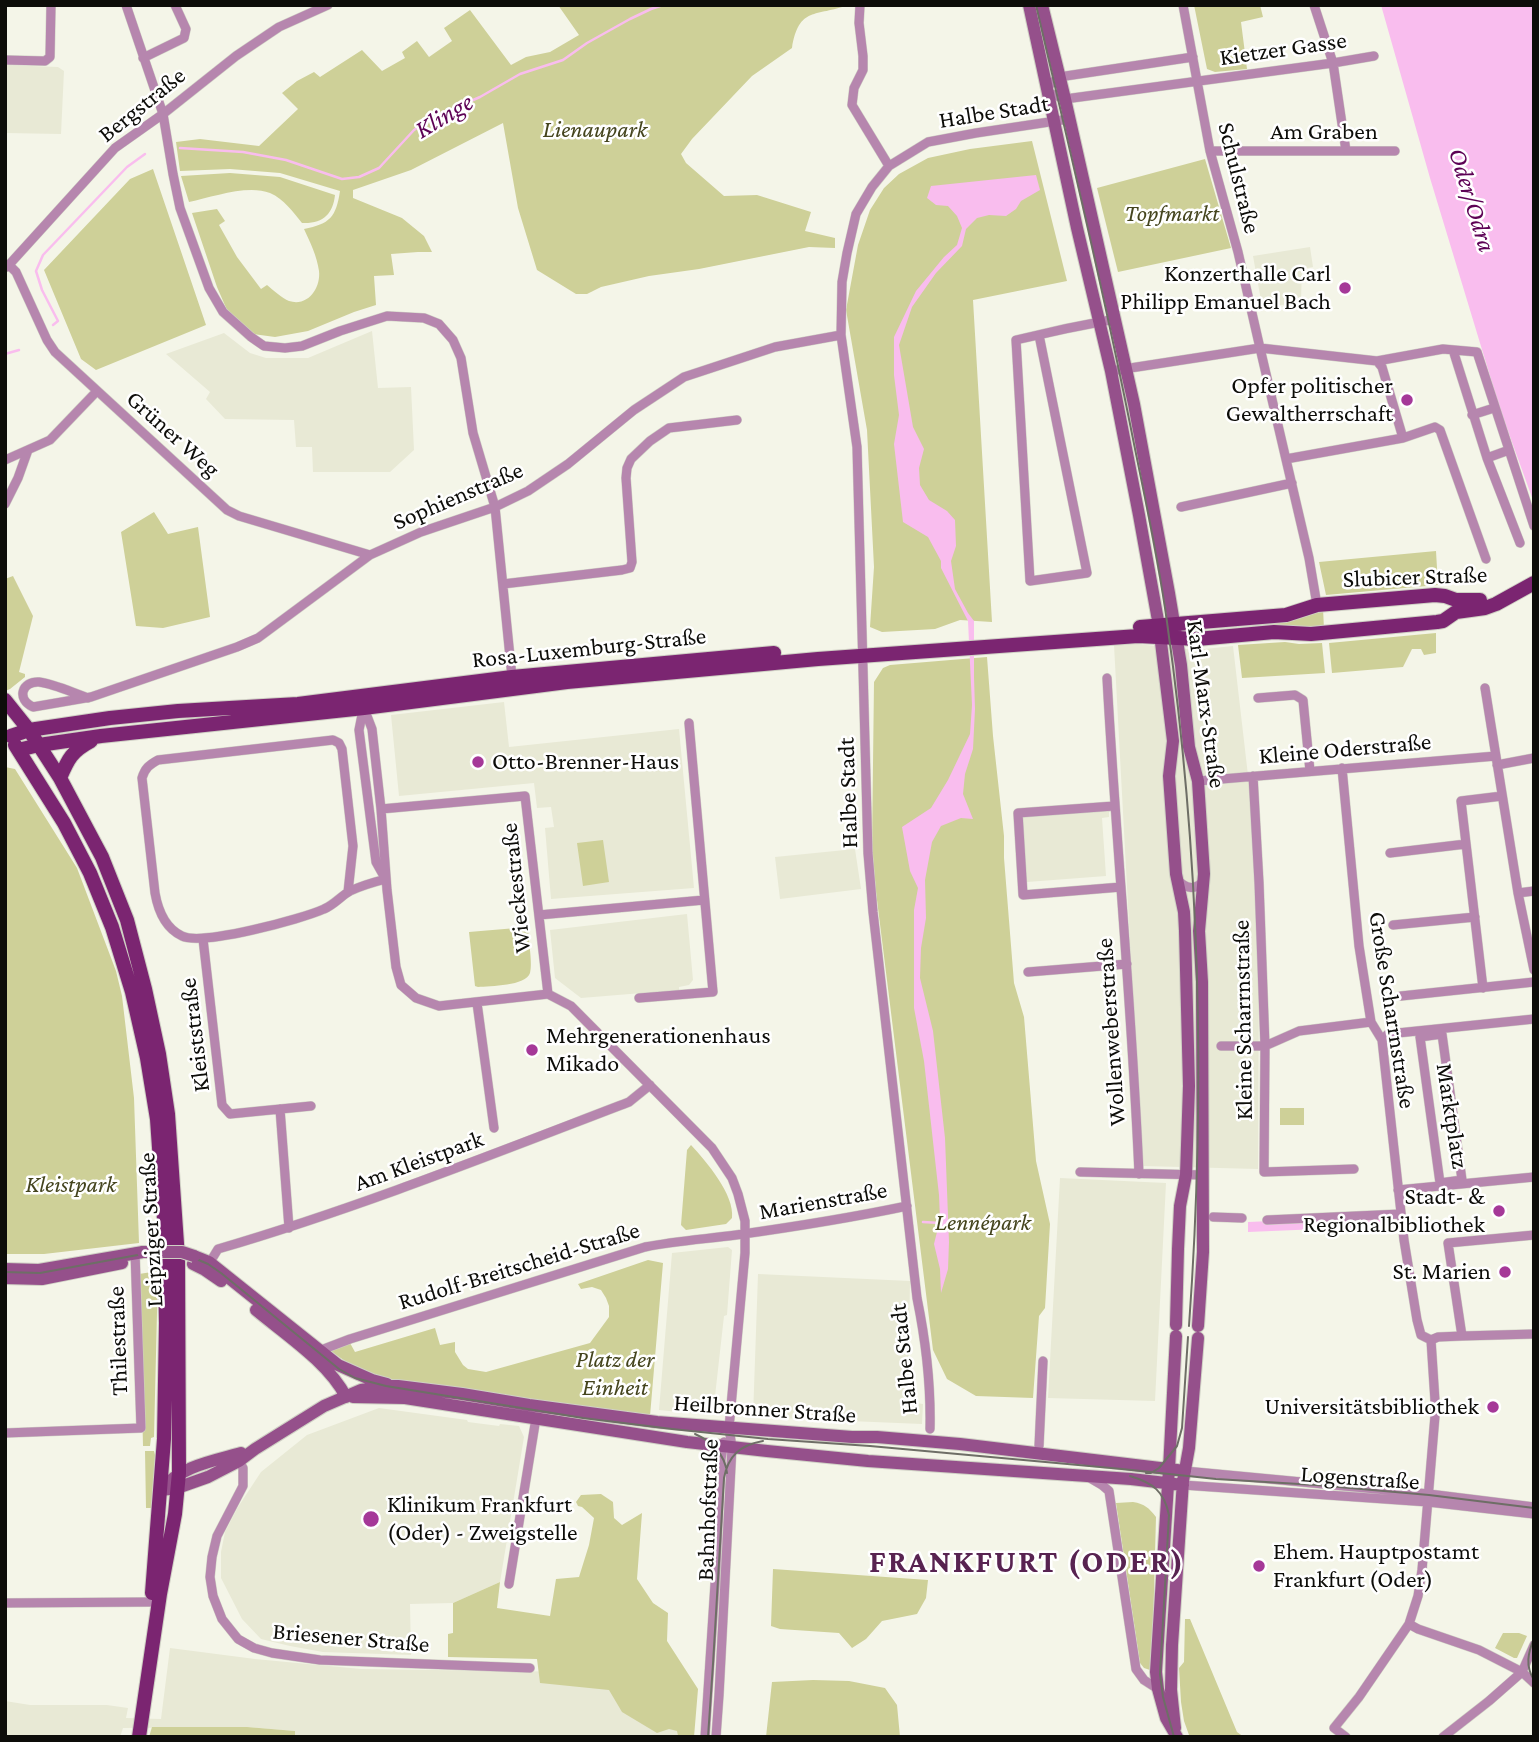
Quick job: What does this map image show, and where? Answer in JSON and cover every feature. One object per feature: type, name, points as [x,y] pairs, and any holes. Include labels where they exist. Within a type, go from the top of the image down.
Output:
[{"type":"main road","points":[[1518,590],[1534,583]]},
{"type":"main road","name":"Slubicer Straße","points":[[1167,631],[1286,615],[1317,605],[1435,595],[1461,601],[1518,590]]},
{"type":"main road","name":"Slubicer Straße","points":[[1167,631],[1197,639],[1274,632],[1331,633],[1437,622],[1461,611],[1485,608],[1518,590]]},
{"type":"main road","points":[[1450,598],[1453,609],[1451,615]]},
{"type":"main road","name":"Rosa-Luxemburg-Straße","points":[[12,752],[38,745],[101,736],[508,683],[567,682],[955,643],[1167,631]]},
{"type":"main road","name":"Leipziger Straße","points":[[5,700],[29,730],[81,815],[102,857],[127,920],[159,1054],[168,1114],[178,1258],[179,1473],[139,1737]]},
{"type":"main road","name":"Rosa-Luxemburg-Straße","points":[[7,734],[110,718],[178,711],[364,702]]},
{"type":"main road","name":"Leipziger Straße","points":[[7,734],[12,752],[64,823],[90,873],[112,927],[147,1058],[157,1119],[164,1219],[164,1439],[151,1602],[130,1737]]},
{"type":"main road","points":[[60,778],[71,755],[101,736]]},
{"type":"street","points":[[5,60],[45,61],[50,57],[51,5]]},
{"type":"street","points":[[125,5],[163,114],[180,208],[209,288],[223,312],[264,345],[285,348],[302,346],[387,316],[424,318],[439,324],[453,340],[461,358],[473,433],[495,507],[503,584],[508,683]]},
{"type":"street","points":[[143,58],[184,38],[187,29],[175,5]]},
{"type":"street","name":"Bergstraße","points":[[7,267],[115,148],[236,56],[279,27],[328,5]]},
{"type":"street","points":[[860,5],[863,70],[854,88],[852,105],[889,166]]},
{"type":"street","name":"Karl-Marx-Straße","points":[[1029,5],[1111,371],[1139,515],[1167,631],[1181,665],[1189,747],[1198,781],[1204,880],[1199,931],[1202,982],[1203,1252],[1170,1668],[1175,1736]]},
{"type":"street","name":"Karl-Marx-Straße","points":[[1042,5],[1126,368],[1149,483],[1167,631],[1173,741],[1169,776],[1178,880],[1184,912],[1189,1086],[1186,1175],[1180,1206],[1169,1476],[1156,1672],[1166,1718],[1175,1736]]},
{"type":"street","name":"Schulstraße","points":[[1183,5],[1210,151],[1238,252],[1309,558],[1317,605]]},
{"type":"street","points":[[1314,5],[1333,63],[1346,151]]},
{"type":"street","name":"Kietzer Gasse","points":[[1065,99],[1374,56]]},
{"type":"street","points":[[1065,99],[1048,90],[1059,77],[1192,57]]},
{"type":"street","name":"Halbe Stadt","points":[[930,1429],[931,1396],[906,1206],[868,853],[857,447],[841,335],[842,282],[856,214],[872,187],[889,166],[929,142],[1069,120]]},
{"type":"street","name":"Am Graben","points":[[1210,151],[1395,151]]},
{"type":"street","name":"Grüner Weg","points":[[7,267],[16,272],[55,352],[227,510],[239,516],[370,555]]},
{"type":"street","points":[[1039,335],[1087,573],[1030,581],[1016,340],[1039,335],[1099,322],[1115,319]]},
{"type":"street","name":"Sophienstraße","points":[[88,698],[34,682],[23,691],[27,704],[33,706],[88,698],[249,642],[370,555],[421,532],[495,507],[521,495],[568,464],[634,410],[684,377],[775,346],[841,335]]},
{"type":"street","points":[[1111,371],[1260,348],[1377,361],[1443,349],[1477,352],[1534,526]]},
{"type":"street","points":[[1453,350],[1486,462],[1520,543]]},
{"type":"street","points":[[1377,361],[1382,367],[1403,438]]},
{"type":"street","points":[[5,460],[50,440],[97,391]]},
{"type":"street","points":[[1472,415],[1494,408]]},
{"type":"street","points":[[503,584],[630,568],[632,562],[626,478],[631,458],[669,428],[737,420]]},
{"type":"street","points":[[1286,459],[1403,438],[1435,427],[1440,430],[1486,559]]},
{"type":"street","points":[[5,504],[28,450]]},
{"type":"street","points":[[1486,462],[1508,450]]},
{"type":"street","points":[[1181,507],[1292,483]]},
{"type":"street","points":[[1508,512],[1527,505]]},
{"type":"street","name":"Wollenweberstraße","points":[[1107,678],[1139,1174]]},
{"type":"street","points":[[1485,688],[1518,893],[1534,970]]},
{"type":"street","points":[[1258,698],[1295,695],[1303,700],[1310,771]]},
{"type":"street","points":[[364,702],[372,729],[386,879],[396,967],[401,985],[416,998],[439,1006],[548,994]]},
{"type":"street","points":[[364,702],[359,730],[376,862],[386,879]]},
{"type":"street","points":[[639,998],[713,992],[689,723]]},
{"type":"street","points":[[348,892],[353,846],[342,749],[339,743],[333,740],[158,760],[149,765],[142,778],[155,892],[159,911],[169,926],[181,936],[203,939],[289,922],[322,910],[348,892],[386,879]]},
{"type":"street","name":"Kleine Oderstraße","points":[[1198,781],[1342,768],[1534,758]]},
{"type":"street","name":"Große Scharrnstraße","points":[[1342,768],[1359,946],[1371,1022],[1382,1040],[1401,1214],[1417,1320],[1421,1335],[1431,1340],[1435,1401],[1418,1596],[1409,1624],[1359,1697],[1334,1728],[1346,1737]]},
{"type":"street","name":"Kleine Scharrnstraße","points":[[1253,776],[1265,1046],[1264,1172],[1354,1169]]},
{"type":"street","name":"Wieckestraße","points":[[381,809],[525,796],[548,994]]},
{"type":"street","points":[[1483,988],[1461,801],[1502,796]]},
{"type":"street","points":[[1114,806],[1018,813],[1023,895],[1121,887]]},
{"type":"street","points":[[1390,853],[1466,844]]},
{"type":"street","points":[[1178,880],[1188,888],[1196,887],[1204,880]]},
{"type":"street","points":[[1518,893],[1534,891]]},
{"type":"street","points":[[539,915],[705,901]]},
{"type":"street","points":[[1393,925],[1475,917]]},
{"type":"street","name":"Kleiststraße","points":[[203,939],[222,1105],[230,1114],[311,1106]]},
{"type":"street","points":[[1028,972],[1126,964]]},
{"type":"street","points":[[1401,996],[1534,982]]},
{"type":"street","name":"Bahnhofstraße","points":[[548,994],[571,1006],[693,1128],[721,1160],[732,1178],[745,1221],[745,1253],[729,1428],[716,1737]]},
{"type":"street","points":[[477,1003],[494,1128]]},
{"type":"street","points":[[1382,1040],[1388,1034],[1534,1019]]},
{"type":"street","points":[[1221,1046],[1265,1046],[1299,1031],[1371,1022]]},
{"type":"street","name":"Marktplatz","points":[[1442,1034],[1462,1180],[1440,1182],[1420,1037],[1442,1034]]},
{"type":"street","name":"Am Kleistpark","points":[[200,1263],[218,1249],[390,1193],[629,1102],[650,1085]]},
{"type":"street","points":[[280,1109],[289,1228]]},
{"type":"street","points":[[1080,1172],[1203,1175]]},
{"type":"street","points":[[1398,1191],[1534,1177]]},
{"type":"street","name":"Marienstraße","points":[[745,1234],[833,1221],[906,1206]]},
{"type":"street","points":[[1267,1220],[1401,1214]]},
{"type":"street","points":[[1213,1217],[1242,1219]]},
{"type":"street","name":"Rudolf-Breitscheid-Straße","points":[[314,1353],[645,1247],[745,1234]]},
{"type":"street","points":[[1462,1336],[1448,1243],[1534,1235]]},
{"type":"street","points":[[5,1278],[42,1279],[139,1256]]},
{"type":"street","points":[[5,1269],[39,1270],[139,1256],[200,1263],[314,1353],[346,1397],[356,1382],[352,1372]]},
{"type":"street","name":"Thilestraße","points":[[5,1433],[141,1428],[139,1256]]},
{"type":"street","points":[[1431,1340],[1462,1336],[1534,1334]]},
{"type":"street","points":[[314,1353],[372,1380],[398,1386]]},
{"type":"street","points":[[1039,1446],[1043,1362]]},
{"type":"street","points":[[324,1406],[332,1389],[333,1377]]},
{"type":"street","name":"Heilbronner Straße","points":[[161,1490],[177,1489],[208,1477],[239,1461],[324,1406],[361,1390],[386,1386],[693,1426],[960,1444],[1169,1476],[1183,1485]]},
{"type":"street","name":"Heilbronner Straße","points":[[346,1397],[405,1398],[728,1446],[880,1462],[1088,1477],[1169,1476],[1185,1471]]},
{"type":"street","points":[[509,1584],[536,1418]]},
{"type":"street","name":"Bahnhofstraße","points":[[705,1737],[728,1446]]},
{"type":"street","name":"Heilbronner Straße","points":[[161,1490],[179,1473],[255,1449]]},
{"type":"street","name":"Briesener Straße","points":[[239,1461],[243,1468],[243,1486],[217,1536],[210,1577],[213,1596],[222,1619],[238,1640],[272,1654],[320,1660],[530,1668]]},
{"type":"street","name":"Logenstraße","points":[[1185,1471],[1534,1507]]},
{"type":"street","points":[[1088,1477],[1109,1491],[1136,1669],[1144,1680],[1158,1689]]},
{"type":"street","name":"Logenstraße","points":[[1183,1485],[1428,1498],[1534,1514]]},
{"type":"street","points":[[5,1603],[151,1602]]},
{"type":"street","points":[[1409,1624],[1479,1650],[1522,1672],[1534,1683]]},
{"type":"street","points":[[1443,1737],[1522,1672],[1534,1645]]},
{"type":"shaded area","points":[[5,65],[58,67],[64,71],[61,134],[5,133]]},
{"type":"shaded area","points":[[1310,247],[1313,267],[1302,269],[1301,300],[1296,304],[1262,306],[1253,256]]},
{"type":"shaded area","points":[[372,331],[378,388],[411,387],[414,450],[390,472],[313,472],[312,447],[296,447],[294,420],[225,419],[206,399],[210,392],[166,354],[224,333],[250,353],[266,358],[308,358]]},
{"type":"shaded area","points":[[1136,644],[1195,650],[1233,646],[1249,784],[1259,972],[1258,1169],[1142,1166],[1114,645]]},
{"type":"shaded area","points":[[504,702],[509,747],[679,729],[694,888],[551,899],[545,828],[554,827],[551,807],[537,808],[534,783],[399,796],[391,715]]},
{"type":"shaded area","points":[[1109,811],[1109,817],[1102,818],[1106,876],[1027,882],[1022,817]]},
{"type":"shaded area","points":[[855,849],[861,889],[780,899],[775,857]]},
{"type":"shaded area","points":[[687,914],[693,980],[689,985],[679,987],[679,990],[581,998],[555,978],[550,930]]},
{"type":"shaded area","points":[[1060,1178],[1166,1183],[1155,1401],[1048,1398]]},
{"type":"shaded area","points":[[728,1247],[732,1250],[727,1315],[724,1316],[713,1414],[659,1410],[672,1253]]},
{"type":"shaded area","points":[[758,1274],[910,1281],[908,1402],[923,1404],[922,1424],[753,1417]]},
{"type":"shaded area","name":"Klinikum Frankfurt (Oder) - Zweigstelle","points":[[379,1408],[499,1426],[519,1426],[524,1437],[500,1582],[453,1603],[410,1604],[411,1655],[323,1652],[261,1639],[242,1619],[221,1578],[221,1552],[225,1532],[261,1472],[307,1435]]},
{"type":"shaded area","points":[[170,1648],[361,1669],[656,1673],[679,1712],[677,1737],[295,1737],[295,1731],[247,1727],[123,1728],[120,1737],[5,1737],[5,1701],[30,1705],[107,1705],[128,1708],[126,1718],[161,1719]]},
{"type":"green space","name":"Lienaupark","points":[[558,5],[848,5],[804,19],[799,25],[792,48],[752,76],[681,154],[686,163],[724,196],[757,195],[811,212],[805,231],[835,238],[835,248],[809,247],[649,276],[601,287],[587,294],[576,294],[537,270],[518,208],[503,123],[411,170],[353,190],[353,198],[402,218],[424,236],[432,252],[391,254],[394,275],[374,276],[376,305],[308,331],[275,337],[253,334],[227,310],[192,213],[217,209],[225,221],[219,225],[237,257],[261,289],[267,285],[289,301],[296,302],[312,295],[319,277],[317,260],[304,229],[320,225],[330,218],[340,191],[280,173],[230,169],[180,171],[176,142],[200,139],[259,146],[298,109],[282,93],[297,81],[314,72],[320,77],[362,50],[382,71],[405,58],[402,52],[417,41],[429,57],[452,41],[444,28],[470,10],[511,65],[526,57],[550,52],[579,35]]},
{"type":"green space","points":[[1194,5],[1260,5],[1263,17],[1241,22],[1247,69],[1215,72],[1207,69]]},
{"type":"green space","points":[[1032,141],[1067,281],[973,300],[992,622],[960,620],[935,629],[882,632],[870,627],[874,567],[867,430],[846,310],[858,245],[870,210],[884,188],[899,174],[928,158],[970,149]]},
{"type":"green space","name":"Topfmarkt","points":[[1205,159],[1231,248],[1118,272],[1097,188]]},
{"type":"green space","points":[[153,169],[206,325],[96,370],[81,359],[44,270],[130,179]]},
{"type":"green space","points":[[230,173],[280,177],[335,195],[334,202],[321,220],[302,223],[280,199],[261,191],[230,192],[189,202],[181,176]]},
{"type":"green space","points":[[154,512],[168,534],[198,527],[210,617],[163,628],[136,626],[121,532]]},
{"type":"green space","points":[[1436,551],[1438,585],[1326,595],[1319,562]]},
{"type":"green space","points":[[13,576],[33,616],[19,672],[25,674],[25,677],[5,691],[5,579]]},
{"type":"green space","points":[[1323,608],[1324,629],[1262,627],[1262,625]]},
{"type":"green space","points":[[1436,633],[1436,653],[1424,655],[1421,649],[1412,649],[1403,667],[1332,673],[1329,643]]},
{"type":"green space","points":[[1322,643],[1325,673],[1242,678],[1238,645]]},
{"type":"green space","name":"Lennépark","points":[[987,657],[1004,836],[1014,983],[1024,1017],[1036,1161],[1050,1224],[1045,1308],[1039,1316],[1033,1398],[976,1396],[947,1379],[933,1350],[872,846],[874,682],[883,668],[890,665]]},
{"type":"green space","name":"Kleistpark","points":[[5,767],[15,769],[77,868],[116,971],[122,996],[134,1098],[139,1243],[44,1254],[5,1254]]},
{"type":"green space","points":[[603,840],[609,882],[583,886],[577,843]]},
{"type":"green space","points":[[528,927],[531,963],[527,977],[522,981],[507,984],[475,986],[469,932]]},
{"type":"green space","points":[[1280,1108],[1304,1108],[1304,1125],[1280,1125]]},
{"type":"green space","points":[[691,1145],[718,1179],[729,1199],[732,1218],[726,1224],[686,1230],[681,1225],[687,1150]]},
{"type":"green space","name":"Platz der Einheit","points":[[648,1260],[663,1263],[650,1416],[393,1380],[367,1372],[329,1350],[350,1343],[355,1352],[435,1328],[440,1345],[455,1342],[455,1352],[463,1365],[468,1369],[486,1372],[590,1343],[609,1317],[609,1306],[601,1290],[592,1287],[581,1289],[578,1284]]},
{"type":"green space","points":[[158,1271],[154,1437],[151,1438],[150,1446],[143,1446],[139,1274]]},
{"type":"green space","points":[[145,1451],[154,1451],[155,1455],[154,1508],[146,1508]]},
{"type":"green space","points":[[601,1494],[613,1502],[614,1518],[622,1525],[642,1513],[637,1579],[653,1603],[668,1613],[667,1641],[698,1689],[694,1737],[678,1737],[677,1731],[669,1729],[657,1733],[622,1712],[609,1690],[540,1683],[537,1659],[448,1657],[448,1634],[453,1633],[453,1603],[500,1582],[497,1608],[550,1616],[556,1579],[579,1577],[589,1545],[594,1518],[576,1502],[581,1495]]},
{"type":"green space","points":[[1133,1502],[1146,1507],[1156,1517],[1150,1670],[1140,1663],[1116,1503]]},
{"type":"green space","points":[[773,1569],[928,1580],[926,1598],[917,1614],[882,1621],[866,1639],[852,1648],[839,1633],[771,1626]]},
{"type":"green space","points":[[1185,1619],[1190,1619],[1237,1732],[1244,1737],[1189,1735],[1181,1702],[1179,1668],[1184,1662]]},
{"type":"green space","points":[[1503,1633],[1527,1636],[1517,1658],[1495,1648]]},
{"type":"green space","points":[[849,1681],[885,1688],[897,1705],[900,1737],[766,1737],[772,1682]]},
{"type":"green space","points":[[152,1727],[247,1727],[295,1731],[295,1737],[149,1737]]},
{"type":"water","name":"Oder/Odra","points":[[1381,5],[1534,5],[1534,503],[1500,409]]},
{"type":"water","points":[[1036,175],[1040,190],[1021,201],[1016,209],[1006,216],[989,215],[977,218],[966,229],[962,246],[936,273],[912,307],[899,345],[913,427],[924,449],[919,468],[920,485],[929,500],[947,511],[955,520],[956,546],[951,561],[955,589],[974,621],[973,749],[965,774],[963,794],[973,819],[961,818],[941,826],[932,842],[925,880],[926,918],[921,948],[920,978],[933,1031],[945,1138],[949,1242],[948,1269],[941,1293],[940,1269],[934,1244],[940,1220],[939,1195],[924,1061],[914,1008],[914,910],[918,888],[910,871],[902,827],[931,808],[970,734],[972,705],[968,621],[928,537],[903,522],[894,444],[899,415],[894,375],[894,337],[916,291],[957,245],[962,228],[957,216],[948,206],[936,205],[927,198],[931,186]]},
{"type":"water","points":[[1390,1216],[1391,1226],[1248,1232],[1248,1222]]},
{"type":"waterway","name":"Klinge","points":[[180,148],[243,152],[286,160],[342,179],[359,177],[379,168],[414,130],[432,118],[480,97],[520,74],[563,60],[630,19],[663,5]]},
{"type":"waterway","name":"Klinge","points":[[53,325],[58,321],[42,290],[36,271],[43,255],[127,167],[145,154]]},
{"type":"waterway","name":"Klinge","points":[[5,354],[19,350]]},
{"type":"waterway","points":[[923,1222],[940,1223]]},
{"type":"tram line","points":[[1036,5],[1099,279],[1148,510],[1164,600],[1178,709],[1187,797],[1197,973],[1197,1150],[1189,1326]]},
{"type":"tram line","points":[[5,1272],[40,1273],[143,1254],[163,1253],[194,1258],[221,1273],[339,1369],[355,1378],[386,1386],[583,1418],[768,1439],[1429,1495],[1534,1508]]},
{"type":"tram line","points":[[1146,1473],[1159,1468],[1177,1446],[1182,1428],[1188,1337]]},
{"type":"tram line","points":[[695,1434],[716,1449],[727,1473]]},
{"type":"tram line","points":[[708,1737],[724,1478],[736,1453],[748,1445],[763,1441]]},
{"type":"tram line","points":[[1130,1476],[1156,1489],[1161,1494],[1169,1515],[1160,1674],[1174,1737]]},
{"type":"tram line","points":[[1534,1638],[1528,1659],[1534,1680]]},
{"type":"place","name":"Konzerthalle Carl Philipp Emanuel Bach","points":[[1345,288]]},
{"type":"place","name":"Opfer politischer Gewaltherrschaft","points":[[1407,400]]},
{"type":"place","name":"Otto-Brenner-Haus","points":[[478,762]]},
{"type":"place","name":"Mehrgenerationenhaus Mikado","points":[[532,1050]]},
{"type":"place","name":"Stadt- & Regionalbibliothek","points":[[1499,1211]]},
{"type":"place","name":"St. Marien","points":[[1505,1272]]},
{"type":"place","name":"Universitätsbibliothek","points":[[1493,1407]]},
{"type":"place","name":"Klinikum Frankfurt (Oder) - Zweigstelle","points":[[371,1519]]},
{"type":"place","name":"Ehem. Hauptpostamt Frankfurt (Oder)","points":[[1259,1566]]},
{"type":"district","name":"FRANKFURT (ODER)","points":[[1027,1562]]}]
